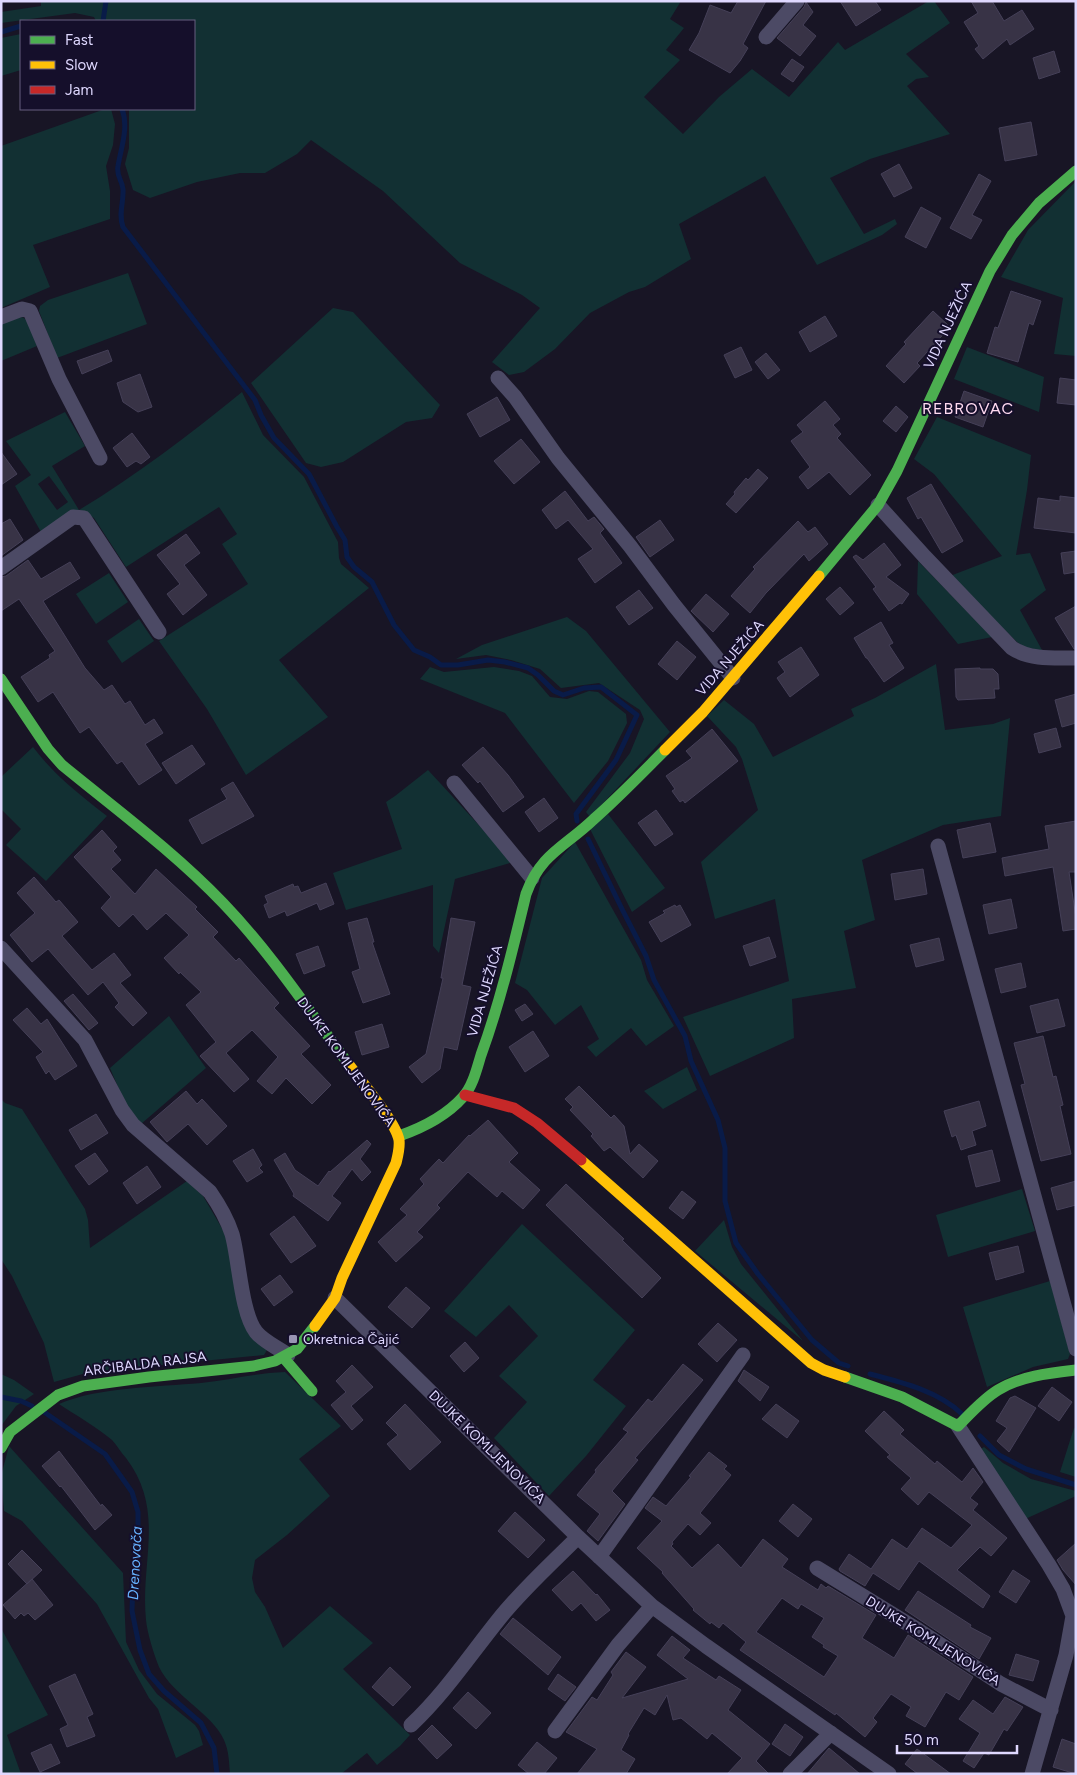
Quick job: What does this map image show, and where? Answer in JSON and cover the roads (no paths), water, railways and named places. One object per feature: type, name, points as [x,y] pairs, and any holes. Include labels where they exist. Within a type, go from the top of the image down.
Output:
[{"type":"street","points":[[766,37],[796,1]]},
{"type":"street","name":"VIDA NJEŽIĆA","points":[[399,1136],[419,1129],[456,1104],[465,1095],[492,1026],[526,894],[532,878],[542,863],[612,803],[703,712],[878,505],[896,471],[990,271],[1012,235],[1039,203],[1076,171]]},
{"type":"street","points":[[1,317],[22,309],[30,311],[59,378],[100,458]]},
{"type":"street","points":[[498,378],[515,397],[558,458],[630,546],[674,605],[733,678]]},
{"type":"street","points":[[878,505],[1012,648],[1020,653],[1029,655],[1076,658]]},
{"type":"street","points":[[1,568],[73,517],[84,518],[159,632]]},
{"type":"street","name":"DUJKE KOMLJENOVIĆA","points":[[1,680],[48,749],[62,765],[176,857],[224,904],[262,948],[369,1091],[399,1136],[399,1154],[396,1163],[334,1298],[578,1537],[652,1606],[888,1774]]},
{"type":"street","points":[[454,783],[532,878]]},
{"type":"street","points":[[938,846],[1076,1349]]},
{"type":"street","points":[[1,948],[85,1040],[122,1110],[133,1125],[210,1192],[232,1234],[244,1296],[252,1324],[262,1337],[285,1356],[312,1391]]},
{"type":"street","points":[[465,1095],[514,1108],[538,1124],[615,1189],[811,1363],[824,1370],[864,1382],[902,1397],[958,1426],[1064,1589],[1073,1616],[1071,1657],[1051,1710],[1032,1774]]},
{"type":"street","name":"ARČIBALDA RAJSA","points":[[1,1448],[10,1432],[46,1403],[58,1395],[83,1386],[254,1366],[285,1356],[297,1349],[305,1340],[328,1310],[334,1298]]},
{"type":"street","points":[[599,1557],[743,1355]]},
{"type":"street","points":[[958,1426],[989,1396],[1003,1387],[1046,1374],[1076,1370]]},
{"type":"street","points":[[411,1725],[432,1705],[518,1597],[578,1537]]},
{"type":"street","name":"DUJKE KOMLJENOVIĆA","points":[[817,1568],[1001,1684],[1051,1710]]},
{"type":"street","points":[[555,1731],[618,1645],[652,1606]]},
{"type":"street","points":[[790,1774],[831,1733]]},
{"type":"waterway","points":[[103,20],[106,1]]},
{"type":"waterway","points":[[1,32],[20,26]]},
{"type":"waterway","points":[[122,110],[125,130],[118,175],[123,189],[121,217],[123,227],[255,400],[274,438],[309,474],[345,540],[347,557],[354,567],[372,582],[394,625],[414,650],[430,657],[441,665],[458,665],[488,660],[528,668],[554,691],[563,695],[584,688],[601,687],[637,715],[616,760],[576,814],[577,821]]},
{"type":"waterway","points":[[588,839],[646,956],[654,980],[685,1036],[691,1061],[718,1120],[725,1148],[725,1201],[736,1243],[758,1274],[812,1340],[839,1363],[848,1366]]},
{"type":"waterway","points":[[870,1374],[931,1393],[962,1414]]},
{"type":"waterway","name":"Drenovača","points":[[1,1397],[21,1401],[32,1406]]},
{"type":"waterway","name":"Drenovača","points":[[44,1412],[105,1454],[132,1492],[138,1512],[132,1611],[140,1650],[149,1674],[164,1691],[201,1723],[214,1748],[217,1774]]},
{"type":"waterway","points":[[980,1436],[999,1455],[1026,1469],[1076,1485]]},
{"type":"place","name":"Okretnica Čajić","points":[[293,1339]]},
{"type":"district","name":"REBROVAC","points":[[968,408]]}]
